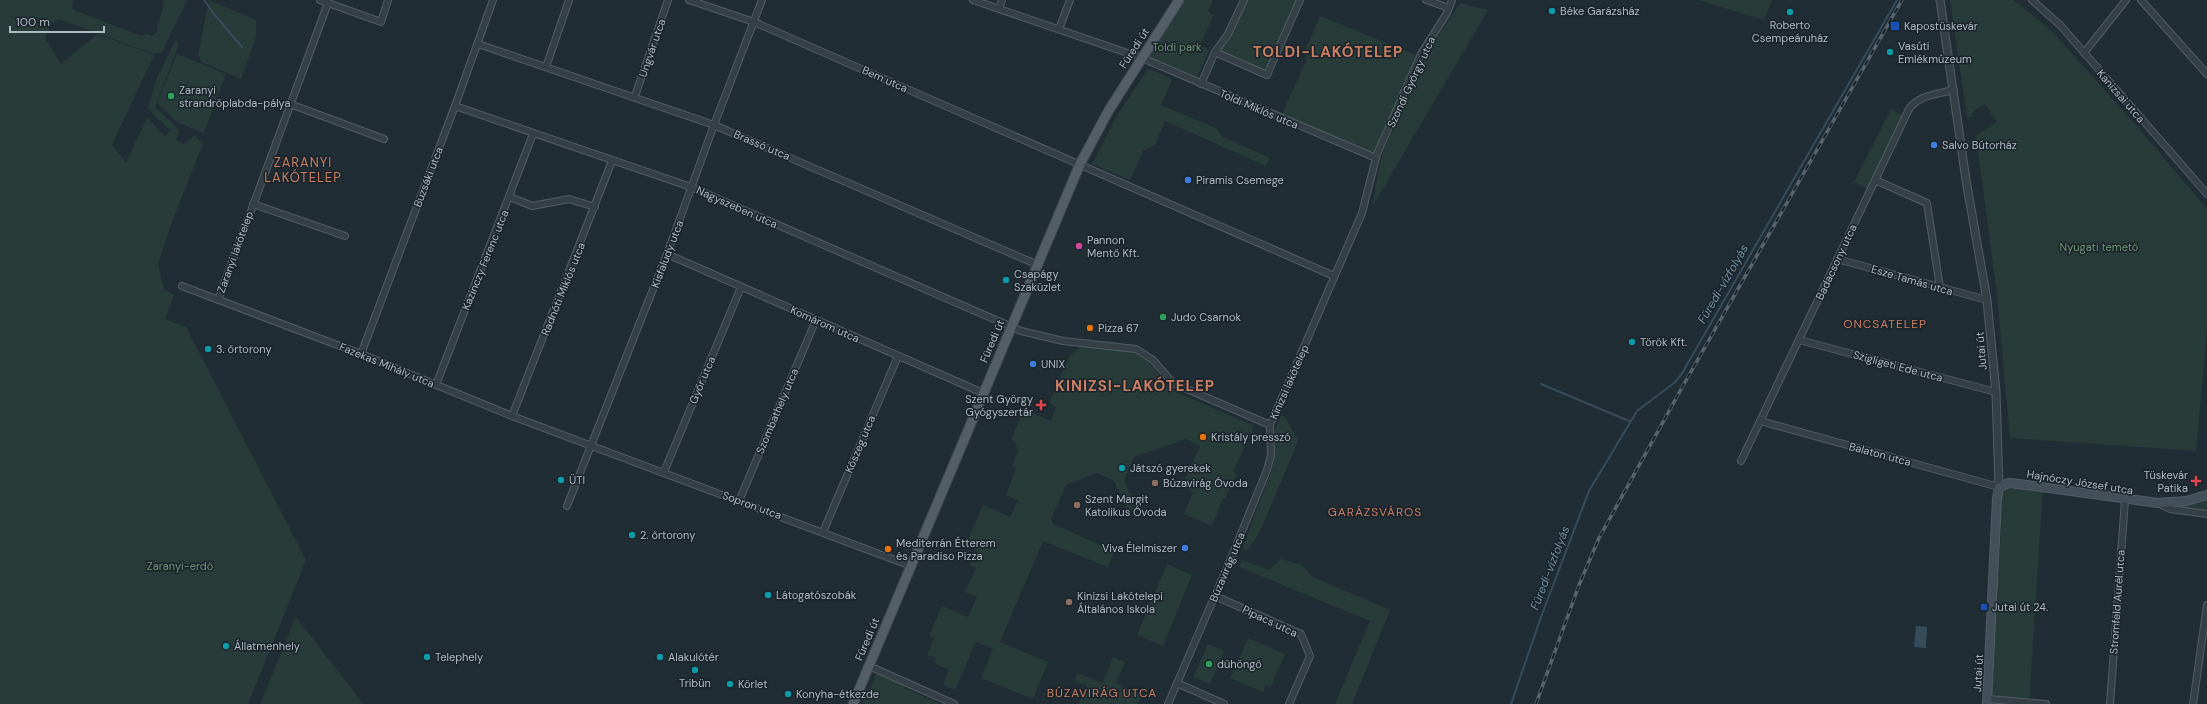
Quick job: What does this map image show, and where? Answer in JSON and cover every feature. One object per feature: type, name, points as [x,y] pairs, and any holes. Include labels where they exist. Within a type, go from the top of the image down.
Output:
[{"type":"main road","name":"Füredi út","points":[[853,704],[1080,164],[1109,110],[1180,0]]},
{"type":"main road","name":"Hajnóczy József utca","points":[[1999,487],[2009,483],[2019,484],[2125,500],[2158,503],[2186,501],[2207,495]]},
{"type":"main road","name":"Jutai út","points":[[1988,701],[1996,506],[1999,487]]},
{"type":"street","points":[[320,0],[381,22],[388,0]]},
{"type":"street","name":"Buzsáki utca","points":[[361,354],[455,106],[493,0]]},
{"type":"street","points":[[546,67],[569,0]]},
{"type":"street","name":"Ungvár utca","points":[[635,96],[668,0]]},
{"type":"street","name":"Bem utca","points":[[689,0],[754,22],[1080,164]]},
{"type":"street","name":"Kisfaludy utca","points":[[567,506],[667,254],[762,0]]},
{"type":"street","name":"Toldi Miklós utca","points":[[973,0],[1142,58],[1376,158]]},
{"type":"street","points":[[999,9],[1002,0]]},
{"type":"street","points":[[1059,29],[1070,0]]},
{"type":"street","points":[[1201,84],[1215,52],[1228,34],[1244,0]]},
{"type":"street","points":[[1215,52],[1267,75],[1300,0]]},
{"type":"street","points":[[1426,0],[1449,8]]},
{"type":"street","name":"Szondi György utca","points":[[1376,158],[1421,54],[1449,8],[1452,0]]},
{"type":"street","name":"Jutai út","points":[[1940,0],[1987,300],[1996,392],[1999,487]]},
{"type":"street","name":"Kanizsai utca","points":[[2032,0],[2052,17],[2084,52],[2207,194]]},
{"type":"street","points":[[2084,52],[2126,0]]},
{"type":"street","points":[[2141,0],[2207,74]]},
{"type":"street","name":"Zaranyi lakótelep","points":[[218,300],[328,3]]},
{"type":"street","name":"Brassó utca","points":[[478,44],[635,96],[714,125],[1038,265]]},
{"type":"street","name":"Badacsony utca","points":[[1740,461],[1914,102],[1922,98],[1954,90]]},
{"type":"street","points":[[290,104],[384,139]]},
{"type":"street","name":"Nagyszeben utca","points":[[455,106],[691,187],[1011,327]]},
{"type":"street","name":"Kazinczy Ferenc utca","points":[[436,385],[510,197],[533,134]]},
{"type":"street","name":"Kinizsi lakótelep","points":[[1011,327],[1033,335],[1063,341],[1136,349],[1153,360],[1167,378],[1181,388],[1270,425],[1367,201],[1376,158]]},
{"type":"street","name":"Radnóti Miklós utca","points":[[512,416],[612,161]]},
{"type":"street","points":[[1080,164],[1334,276]]},
{"type":"street","points":[[1875,180],[1927,203],[1940,288]]},
{"type":"street","points":[[510,197],[532,206],[570,200],[595,207]]},
{"type":"street","name":"Zaranyi lakótelep","points":[[253,204],[345,236]]},
{"type":"street","name":"Komárom utca","points":[[667,254],[983,393]]},
{"type":"street","name":"Esze Tamás utca","points":[[1838,259],[1987,300]]},
{"type":"street","name":"Fazekas Mihály utca","points":[[182,286],[361,354],[512,416],[592,446]]},
{"type":"street","name":"Győr utca","points":[[664,472],[741,287]]},
{"type":"street","name":"Szombathely utca","points":[[739,501],[816,320]]},
{"type":"street","name":"Szigligeti Ede utca","points":[[1799,340],[1996,392]]},
{"type":"street","name":"Kőszeg utca","points":[[823,532],[898,356]]},
{"type":"street","name":"Balaton utca","points":[[1760,421],[1999,487]]},
{"type":"street","name":"Búzavirág utca","points":[[1168,704],[1215,596],[1267,470],[1271,455],[1270,425]]},
{"type":"street","name":"Sopron utca","points":[[592,446],[911,566]]},
{"type":"street","name":"Stromfeld Aurél utca","points":[[2110,704],[2125,500]]},
{"type":"street","name":"Hajnóczy József utca","points":[[2158,503],[2170,509],[2207,514]]},
{"type":"street","name":"Pipacs utca","points":[[1215,596],[1301,634],[1310,656],[1289,704]]},
{"type":"street","points":[[2193,704],[2207,605]]},
{"type":"street","points":[[868,666],[954,704]]},
{"type":"street","points":[[1177,683],[1224,704]]},
{"type":"street","points":[[1988,701],[2046,704]]},
{"type":"green space","name":"Zaranyi-erdő","points":[[0,0],[73,0],[72,7],[74,10],[141,36],[147,34],[152,36],[157,32],[163,8],[163,0],[187,0],[162,52],[154,54],[58,19],[52,23],[45,38],[61,64],[97,34],[154,55],[112,145],[126,162],[147,118],[165,136],[170,130],[148,109],[157,78],[176,39],[179,44],[155,107],[179,130],[176,140],[184,144],[195,135],[203,144],[172,222],[158,263],[164,290],[174,295],[165,319],[186,327],[306,560],[248,704],[0,704]]},
{"type":"green space","points":[[209,0],[256,20],[256,37],[241,79],[201,62],[198,54]]},
{"type":"green space","name":"Toldi park","points":[[1179,0],[1213,0],[1208,12],[1214,15],[1200,45],[1209,50],[1195,81],[1142,58]]},
{"type":"green space","name":"Toldi park","points":[[1244,0],[1300,0],[1267,75],[1215,52]]},
{"type":"green space","points":[[1698,0],[1772,0],[1764,20]]},
{"type":"green space","name":"Nyugati temető","points":[[1950,0],[2013,0],[2025,9],[2052,31],[2135,124],[2207,209],[2207,331],[2196,451],[2010,438],[1997,295],[1976,136],[1997,122],[1985,104],[1972,113],[1972,117],[1967,118]]},
{"type":"green space","points":[[1460,3],[1488,10],[1372,207],[1381,159],[1385,147],[1429,50]]},
{"type":"green space","points":[[1320,16],[1416,55],[1374,153],[1282,114],[1306,61],[1305,51]]},
{"type":"green space","points":[[177,54],[226,74],[204,133],[179,123],[157,103]]},
{"type":"green space","points":[[1150,69],[1172,79],[1161,105],[1216,128],[1223,137],[1270,158],[1266,166],[1165,121],[1155,145],[1143,151],[1130,180],[1092,164],[1116,117],[1147,70]]},
{"type":"green space","points":[[1891,109],[1905,117],[1870,190],[1854,182]]},
{"type":"green space","points":[[1083,346],[1122,350],[1137,354],[1151,365],[1172,390],[1254,426],[1233,472],[1237,474],[1225,498],[1223,498],[1212,526],[1184,514],[1193,492],[1182,486],[1200,446],[1186,439],[1134,457],[1124,480],[1137,509],[1129,511],[1114,481],[1097,473],[1066,485],[1051,519],[1053,524],[1114,551],[1108,567],[1043,541],[1000,642],[1048,662],[1033,699],[981,678],[993,649],[976,642],[955,690],[943,685],[949,670],[934,663],[936,658],[927,655],[934,638],[929,636],[942,606],[968,617],[977,597],[965,592],[976,568],[970,566],[976,550],[972,548],[974,542],[968,540],[983,505],[1010,517],[1018,500],[1006,495],[1016,468],[1012,466],[1018,451],[1015,442],[1011,440],[1024,409],[1051,421],[1056,407],[1049,403],[1070,355]]},
{"type":"green space","points":[[1281,415],[1285,417],[1298,441],[1260,532],[1247,551],[1242,549],[1271,472],[1275,455],[1275,430]]},
{"type":"green space","points":[[1993,480],[2043,487],[2029,704],[1992,704],[2001,528],[1991,525]]},
{"type":"green space","points":[[2207,499],[2207,513],[2173,507]]},
{"type":"green space","points":[[1281,559],[1302,565],[1313,577],[1390,610],[1352,704],[1335,704],[1370,621],[1239,567],[1242,560],[1269,570]]},
{"type":"green space","points":[[1167,564],[1192,575],[1163,646],[1137,635]]},
{"type":"green space","points":[[296,617],[354,692],[363,704],[260,704]]},
{"type":"green space","points":[[1248,638],[1285,654],[1271,687],[1266,685],[1263,692],[1230,678]]},
{"type":"green space","name":"dühöngő","points":[[1208,644],[1224,651],[1210,684],[1193,677]]},
{"type":"green space","points":[[1113,657],[1125,662],[1116,683],[1142,695],[1138,704],[1079,704],[1087,686],[1074,680],[1078,673],[1102,683]]},
{"type":"green space","points":[[876,674],[905,685],[904,688],[940,704],[862,704]]},
{"type":"water","points":[[1916,626],[1927,627],[1926,648],[1914,647]]},
{"type":"waterway","points":[[204,0],[242,47]]},
{"type":"waterway","name":"Füredi-vízfolyás","points":[[1511,704],[1541,617],[1589,491],[1637,411],[1674,383],[1681,375],[1897,0]]},
{"type":"waterway","points":[[1541,384],[1629,421]]},
{"type":"railway","points":[[1536,704],[1579,585],[1599,538],[1684,384],[1902,0]]},
{"type":"place","name":"Béke Garázsház","points":[[1552,11]]},
{"type":"place","name":"Roberto Csempeáruház","points":[[1790,12]]},
{"type":"place","name":"Kapostüskevár","points":[[1895,26]]},
{"type":"place","name":"Vasúti Emlékmúzeum","points":[[1890,52]]},
{"type":"place","name":"Zaranyi strandröplabda-pálya","points":[[171,96]]},
{"type":"place","name":"Salvo Bútorház","points":[[1934,145]]},
{"type":"place","name":"Piramis Csemege","points":[[1188,180]]},
{"type":"place","name":"Pannon Mentő Kft.","points":[[1079,246]]},
{"type":"place","name":"Csapágy Szaküzlet","points":[[1006,280]]},
{"type":"place","name":"Judo Csarnok","points":[[1163,317]]},
{"type":"place","name":"Pizza 67","points":[[1090,328]]},
{"type":"place","name":"Török Kft.","points":[[1632,342]]},
{"type":"place","name":"3. őrtorony","points":[[208,349]]},
{"type":"place","name":"UNIX","points":[[1033,364]]},
{"type":"place","name":"Szent György Gyógyszertár","points":[[1041,405]]},
{"type":"place","name":"Kristály presszó","points":[[1203,437]]},
{"type":"place","name":"Játszó gyerekek","points":[[1122,468]]},
{"type":"place","name":"ÜTI","points":[[561,480]]},
{"type":"place","name":"Tüskevár Patika","points":[[2196,481]]},
{"type":"place","name":"Búzavirág Óvoda","points":[[1155,483]]},
{"type":"place","name":"Szent Margit Katolikus Óvoda","points":[[1077,505]]},
{"type":"place","name":"2. őrtorony","points":[[632,535]]},
{"type":"place","name":"Viva Élelmiszer","points":[[1185,548]]},
{"type":"place","name":"Mediterrán Étterem és Paradiso Pizza","points":[[888,549]]},
{"type":"place","name":"Látogatószobák","points":[[768,595]]},
{"type":"place","name":"Kinizsi Lakótelepi Általános Iskola","points":[[1069,602]]},
{"type":"place","name":"Jutai út 24.","points":[[1984,607]]},
{"type":"place","name":"Állatmenhely","points":[[226,646]]},
{"type":"place","name":"Telephely","points":[[427,657]]},
{"type":"place","name":"Alakulótér","points":[[660,657]]},
{"type":"place","name":"dühöngő","points":[[1209,664]]},
{"type":"place","name":"Tribün","points":[[695,670]]},
{"type":"place","name":"Körlet","points":[[730,684]]},
{"type":"place","name":"Konyha-étkezde","points":[[788,694]]},
{"type":"district","name":"TOLDI-LAKÓTELEP","points":[[1328,52]]},
{"type":"district","name":"ZARANYI LAKÓTELEP","points":[[303,170]]},
{"type":"district","name":"ONCSATELEP","points":[[1885,324]]},
{"type":"district","name":"KINIZSI-LAKÓTELEP","points":[[1135,386]]},
{"type":"district","name":"GARÁZSVÁROS","points":[[1375,512]]},
{"type":"district","name":"BÚZAVIRÁG UTCA","points":[[1102,693]]}]
